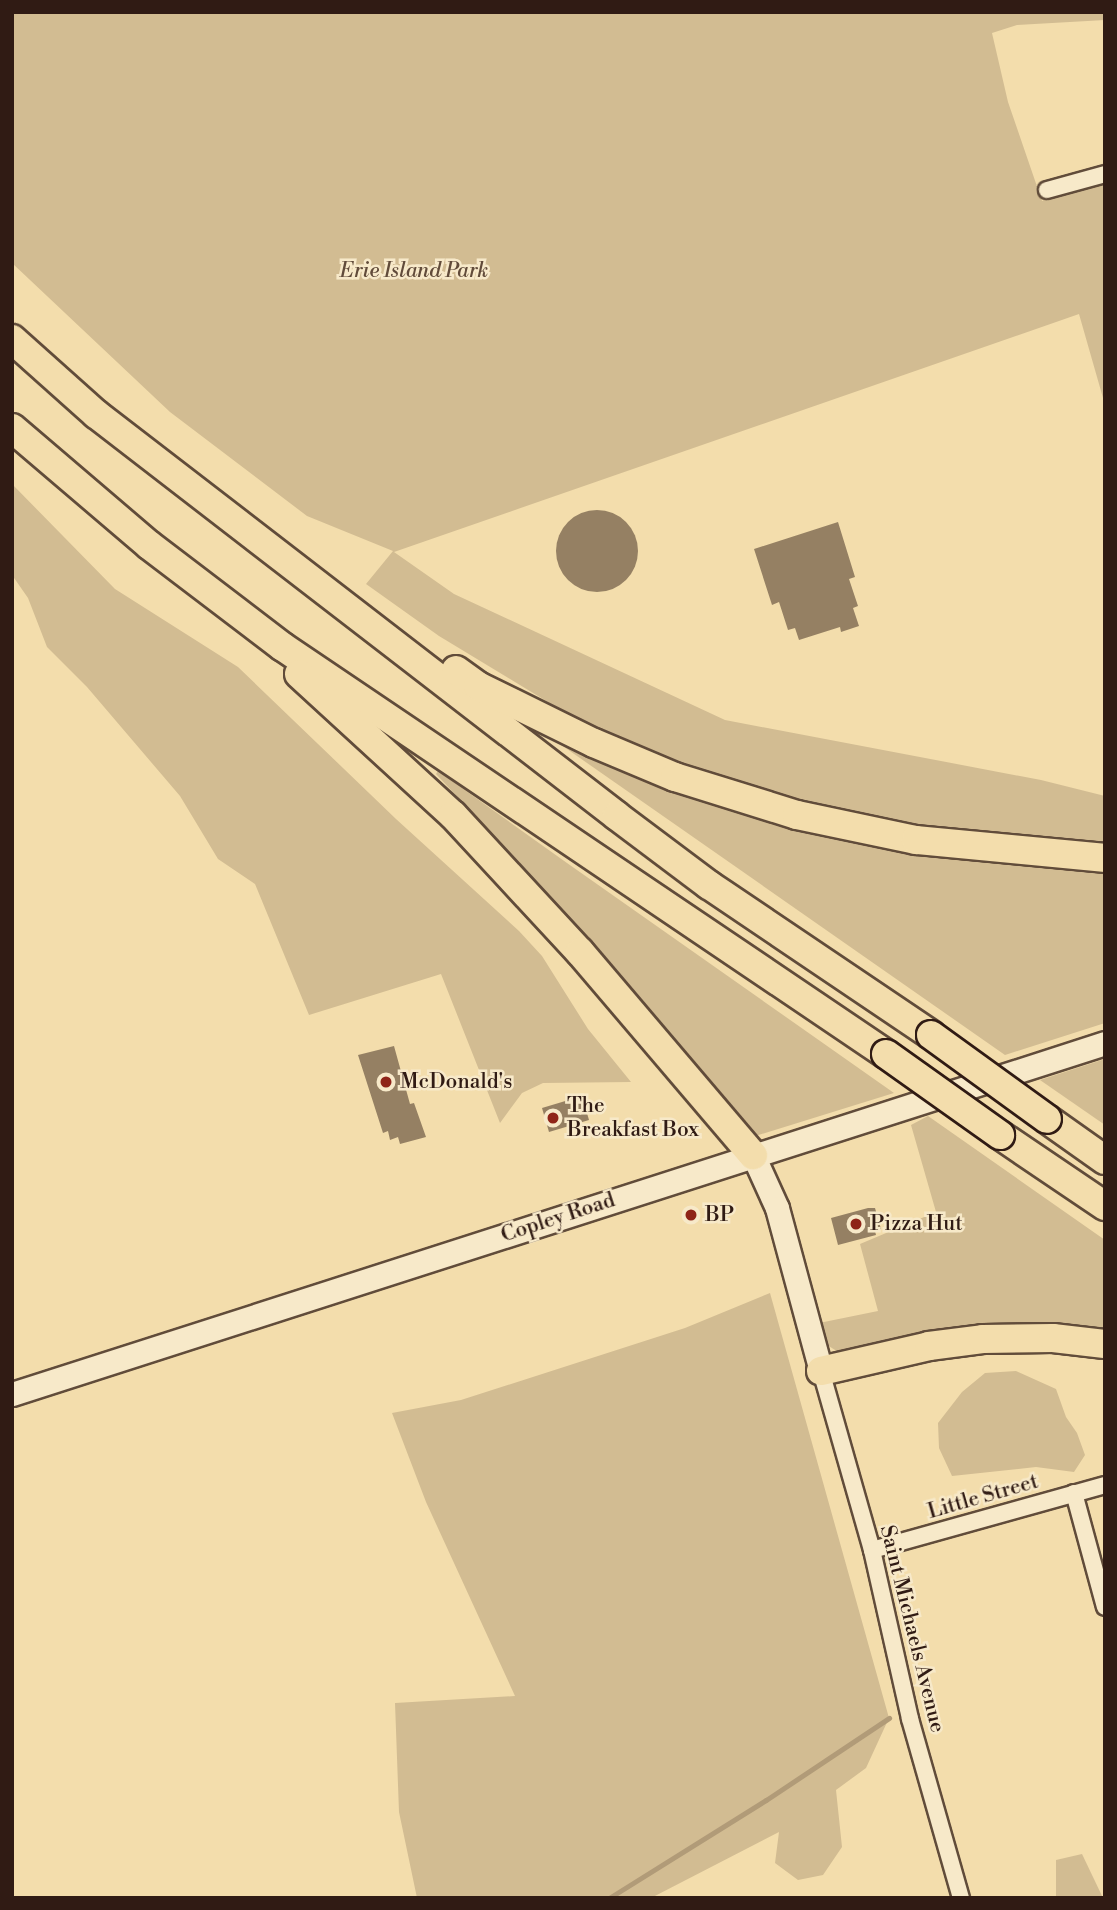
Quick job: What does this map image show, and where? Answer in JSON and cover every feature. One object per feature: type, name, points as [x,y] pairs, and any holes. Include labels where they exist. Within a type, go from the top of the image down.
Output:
[{"type":"highway","points":[[12,339],[96,414],[709,885],[931,1035],[1105,1160]]},
{"type":"highway","points":[[12,428],[214,597],[453,815],[580,952],[752,1155]]},
{"type":"highway","points":[[212,501],[478,686],[594,743],[675,777],[797,814],[872,832],[960,846],[1105,858]]},
{"type":"highway","points":[[214,597],[1105,1206]]},
{"type":"highway","points":[[821,1371],[929,1346],[984,1339],[1044,1338],[1105,1344]]},
{"type":"main road","name":"Copley Road","points":[[12,1394],[1105,1043]]},
{"type":"main road","points":[[752,1155],[777,1208],[821,1371]]},
{"type":"street","points":[[1047,190],[1105,174]]},
{"type":"street","name":"Saint Michaels Avenue","points":[[821,1371],[872,1550],[910,1719],[961,1898]]},
{"type":"street","name":"Little Street","points":[[872,1550],[1105,1485]]},
{"type":"street","points":[[1074,1493],[1105,1608]]},
{"type":"green space","name":"Erie Island Park","points":[[12,12],[1105,12],[1105,20],[1017,25],[992,33],[1008,102],[1042,201],[1105,183],[1105,405],[1079,314],[394,552],[454,594],[725,720],[1041,780],[1105,796],[1105,845],[958,833],[800,806],[594,730],[439,636],[366,584],[393,551],[307,516],[170,412],[12,263]]},
{"type":"green space","points":[[12,484],[115,589],[238,667],[396,819],[519,931],[542,956],[588,1029],[631,1082],[543,1083],[522,1093],[500,1123],[441,974],[309,1015],[255,884],[218,859],[180,796],[87,687],[47,647],[28,598],[12,575]]},
{"type":"green space","points":[[557,742],[670,790],[906,850],[1040,868],[1084,865],[1105,868],[1105,1023],[1005,1055]]},
{"type":"green space","points":[[438,771],[894,1093],[752,1137],[732,1107],[520,864],[436,774]]},
{"type":"green space","points":[[1105,1059],[1105,1125],[1040,1080]]},
{"type":"green space","points":[[928,1116],[1105,1240],[1105,1336],[843,1355],[824,1343],[819,1323],[878,1311],[860,1244],[936,1212],[911,1125]]},
{"type":"green space","points":[[770,1293],[889,1718],[866,1768],[836,1790],[842,1847],[823,1875],[798,1880],[775,1863],[779,1832],[651,1898],[417,1898],[399,1812],[395,1703],[515,1696],[426,1502],[392,1413],[461,1400],[685,1328]]},
{"type":"green space","points":[[1016,1371],[1056,1389],[1066,1417],[1077,1433],[1085,1455],[1074,1472],[1036,1467],[952,1476],[939,1448],[938,1423],[962,1392],[985,1373]]},
{"type":"green space","points":[[1082,1854],[1103,1898],[1056,1898],[1056,1860]]},
{"type":"building","points":[[597,510],[613,513],[626,522],[635,535],[638,551],[635,567],[626,580],[613,589],[597,592],[581,589],[568,580],[559,567],[556,551],[559,535],[568,522],[581,513]]},
{"type":"building","points":[[838,522],[855,577],[849,579],[858,606],[853,608],[859,626],[841,632],[840,627],[799,640],[795,628],[788,630],[779,602],[772,605],[754,549]]},
{"type":"building","name":"McDonald's","points":[[394,1046],[410,1104],[414,1103],[426,1137],[400,1144],[398,1137],[390,1140],[388,1131],[383,1133],[358,1055]]},
{"type":"building","points":[[582,1096],[589,1120],[549,1132],[542,1108]]},
{"type":"building","name":"Pizza Hut","points":[[875,1208],[881,1229],[875,1231],[876,1235],[838,1245],[831,1218]]},
{"type":"waterway","points":[[609,1898],[766,1800],[889,1718]]},
{"type":"place","name":"McDonald's","points":[[386,1082]]},
{"type":"place","name":"The Breakfast Box","points":[[553,1118]]},
{"type":"place","name":"BP","points":[[691,1215]]},
{"type":"place","name":"Pizza Hut","points":[[856,1224]]}]
